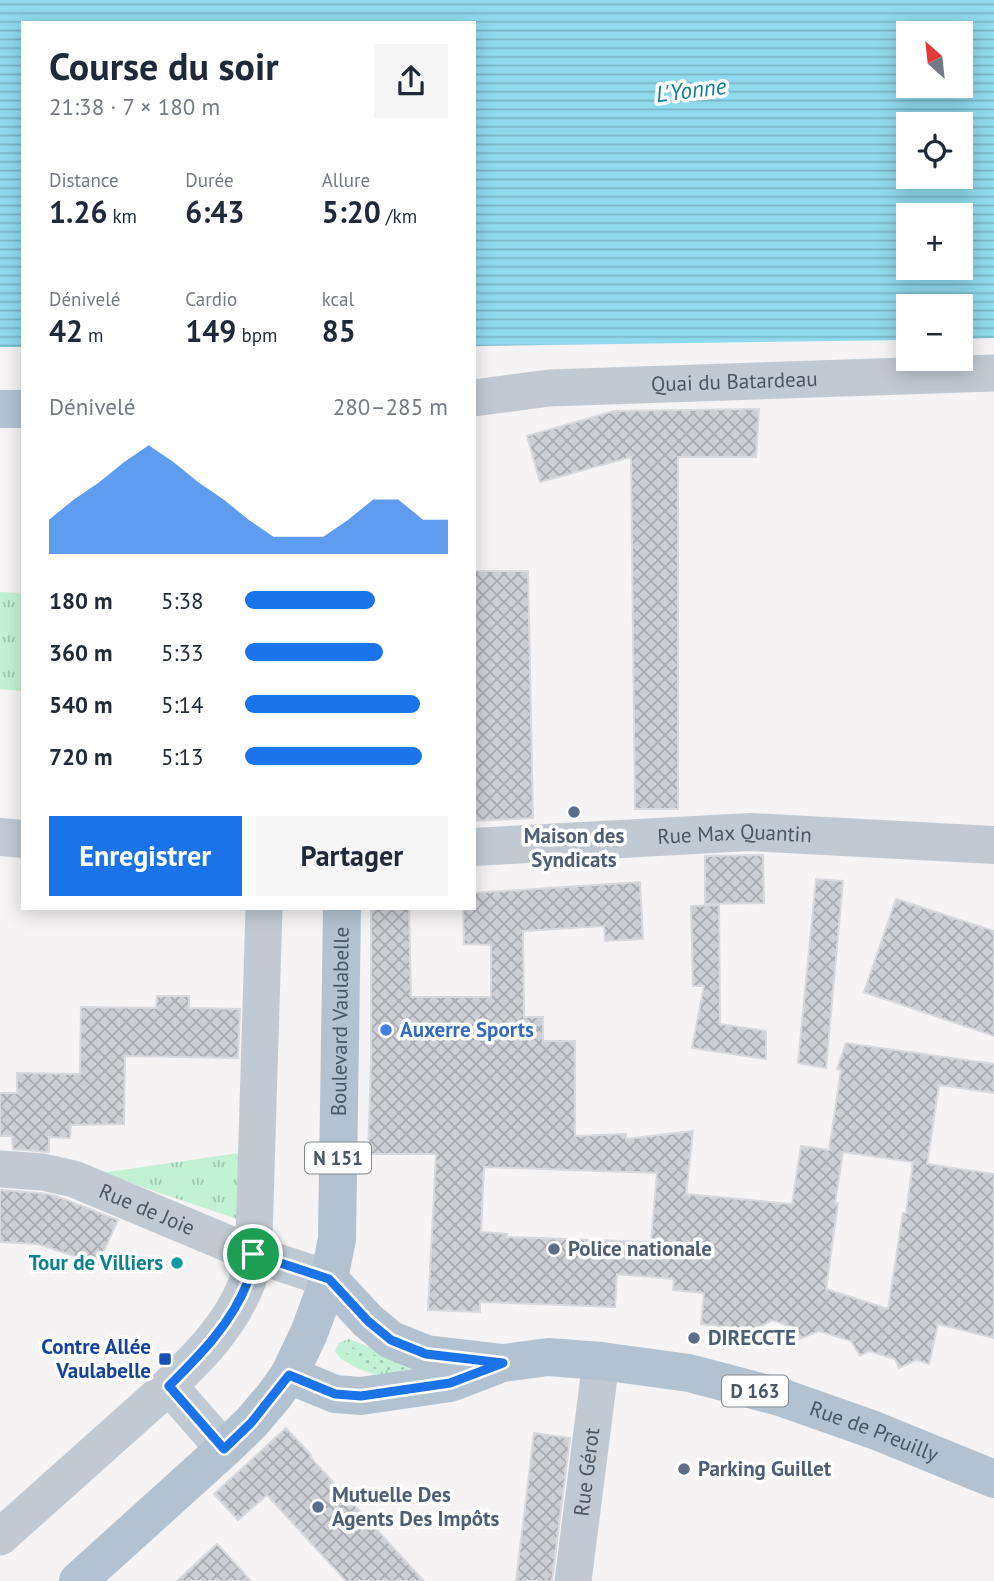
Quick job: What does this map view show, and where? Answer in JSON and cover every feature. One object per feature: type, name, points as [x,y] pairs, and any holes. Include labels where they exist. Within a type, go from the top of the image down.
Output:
[{"type":"main road","points":[[0,409],[21,410]]},
{"type":"main road","name":"Boulevard Vaulabelle","points":[[78,1581],[251,1423],[289,1375],[309,1333],[329,1279],[337,1240],[342,910]]},
{"type":"main road","name":"Rue de Preuilly","points":[[329,1279],[368,1321],[391,1340],[426,1354],[503,1363]]},
{"type":"main road","name":"Rue de Preuilly","points":[[289,1375],[335,1394],[361,1396],[450,1383],[503,1363],[548,1357],[689,1373],[783,1398],[874,1430],[994,1479]]},
{"type":"street","name":"Quai du Batardeau","points":[[476,398],[549,388],[994,373]]},
{"type":"street","name":"Rue Max Quantin","points":[[476,846],[750,832],[994,845]]},
{"type":"street","points":[[0,837],[21,839]]},
{"type":"street","points":[[0,1537],[169,1386],[204,1350],[237,1305],[249,1279],[253,1254],[264,910]]},
{"type":"street","name":"Rue de Joie","points":[[0,1169],[43,1172],[74,1179],[253,1254],[329,1279]]},
{"type":"street","name":"Rue Gérot","points":[[573,1581],[601,1361]]},
{"type":"street","points":[[169,1386],[224,1449]]},
{"type":"green space","points":[[0,592],[21,593],[21,691],[0,689]]},
{"type":"green space","points":[[239,1153],[237,1219],[101,1173]]},
{"type":"green space","points":[[349,1339],[427,1369],[414,1377],[373,1374],[357,1368],[341,1359],[335,1351],[339,1343]]},
{"type":"green space","points":[[349,1346],[418,1370],[387,1370],[360,1364],[344,1351],[345,1347]]},
{"type":"water","name":"L'Yonne","points":[[0,0],[994,0],[994,338],[973,339],[973,294],[896,294],[896,340],[476,346],[476,21],[21,21],[21,347],[0,347]]},
{"type":"building","points":[[759,409],[756,457],[678,457],[678,809],[635,809],[631,457],[540,482],[527,436],[614,411]]},
{"type":"building","points":[[476,571],[528,571],[533,818],[476,821]]},
{"type":"building","points":[[763,855],[764,903],[705,904],[705,856]]},
{"type":"building","points":[[816,879],[843,881],[826,1068],[798,1063]]},
{"type":"building","points":[[640,882],[643,939],[605,941],[604,926],[523,931],[524,1017],[543,1017],[543,1041],[575,1041],[575,1136],[626,1134],[626,1139],[693,1131],[686,1194],[792,1204],[801,1146],[829,1150],[841,1070],[837,1069],[846,1043],[994,1064],[994,1093],[939,1085],[927,1164],[994,1174],[994,1338],[938,1324],[929,1364],[916,1360],[899,1368],[895,1359],[869,1351],[860,1356],[851,1341],[819,1331],[800,1339],[797,1329],[772,1320],[753,1330],[701,1324],[704,1293],[673,1290],[674,1279],[617,1274],[615,1307],[480,1302],[480,1312],[428,1310],[436,1154],[368,1154],[371,910],[409,910],[411,997],[491,997],[491,945],[464,944],[463,910],[476,910],[476,893]],"holes":[[[843,1152],[913,1162],[888,1309],[826,1289]],[[484,1167],[657,1173],[651,1242],[506,1237],[507,1234],[481,1232]]]},
{"type":"building","points":[[896,899],[994,931],[994,1036],[864,992]]},
{"type":"building","points":[[719,905],[720,1024],[766,1031],[766,1059],[692,1048],[704,986],[693,986],[691,906]]},
{"type":"building","points":[[157,996],[189,996],[189,1008],[240,1009],[238,1058],[125,1056],[124,1124],[71,1125],[70,1138],[49,1137],[49,1152],[13,1149],[12,1136],[0,1136],[0,1093],[17,1093],[17,1073],[80,1074],[81,1007],[156,1008]]},
{"type":"building","points":[[0,1190],[56,1196],[118,1220],[98,1264],[38,1244],[0,1242]]},
{"type":"building","name":"Mutuelle Des Agents Des Impôts","points":[[286,1428],[424,1581],[346,1581],[267,1495],[238,1520],[214,1494]]},
{"type":"building","points":[[534,1433],[570,1438],[552,1581],[516,1581]]},
{"type":"building","points":[[217,1544],[251,1581],[177,1581]]},
{"type":"place","name":"Maison des Syndicats","points":[[574,812]]},
{"type":"place","name":"Auxerre Sports","points":[[386,1030]]},
{"type":"place","name":"Police nationale","points":[[554,1249]]},
{"type":"place","name":"Tour de Villiers","points":[[177,1263]]},
{"type":"place","name":"DIRECCTE","points":[[694,1338]]},
{"type":"place","name":"Contre Allée Vaulabelle","points":[[165,1359]]},
{"type":"place","name":"Parking Guillet","points":[[684,1469]]},
{"type":"place","name":"Mutuelle Des Agents Des Impôts","points":[[318,1507]]},
{"type":"route","points":[[253,1254],[329,1279],[368,1321],[391,1340],[426,1354],[503,1363],[450,1383],[361,1396],[335,1394],[289,1375],[251,1423],[224,1449],[169,1386],[204,1350],[237,1305],[249,1279],[253,1254]]}]
